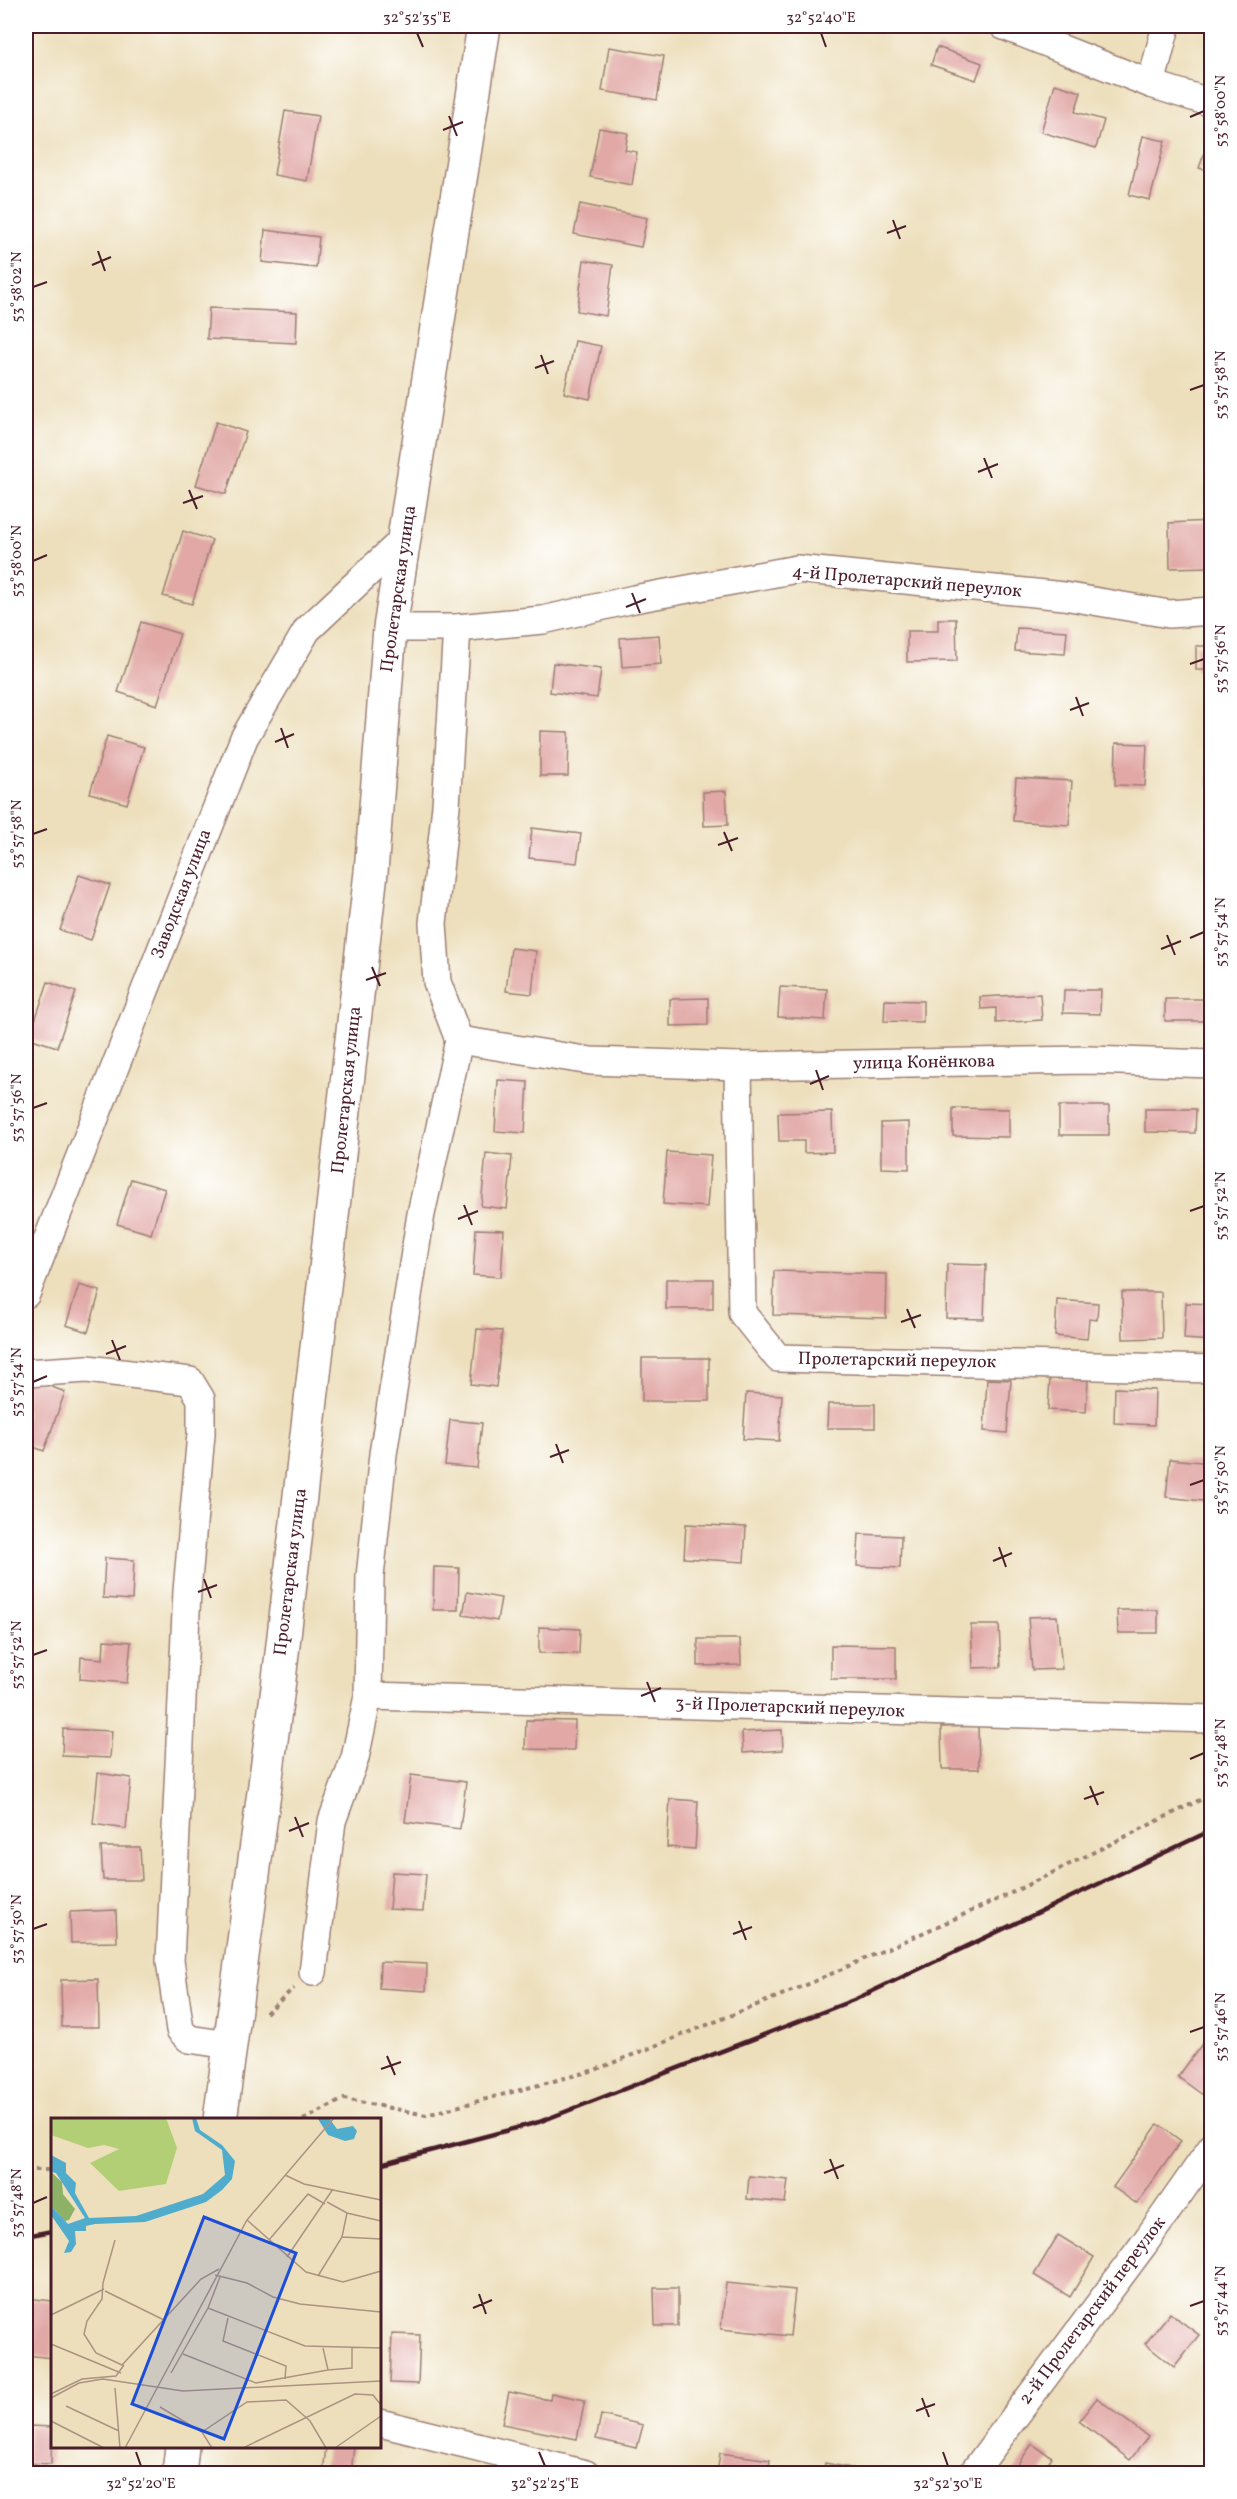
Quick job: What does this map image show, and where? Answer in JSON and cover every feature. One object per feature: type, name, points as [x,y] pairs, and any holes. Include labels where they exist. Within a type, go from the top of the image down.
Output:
[{"type":"main road","name":"Пролетарская улица","points":[[220,2118],[278,1688],[328,1255],[371,872],[390,628],[406,537],[425,389],[484,26]]},
{"type":"main road","points":[[179,2474],[182,2448]]},
{"type":"street","points":[[1004,26],[1151,84],[1212,103]]},
{"type":"street","points":[[1151,84],[1166,26]]},
{"type":"street","name":"Заводская улица","points":[[26,1294],[244,738],[307,630],[406,537]]},
{"type":"street","name":"4-й Пролетарский переулок","points":[[390,628],[457,628],[543,620],[634,599],[797,569],[1064,596],[1169,614],[1212,611]]},
{"type":"street","points":[[312,1972],[332,1821],[355,1758],[368,1696],[370,1577],[383,1454],[421,1214],[459,1040],[437,982],[433,923],[446,807],[457,628]]},
{"type":"street","name":"улица Конёнкова","points":[[459,1040],[591,1061],[738,1066],[1089,1060],[1212,1064]]},
{"type":"street","name":"Пролетарский переулок","points":[[738,1066],[742,1313],[778,1358],[1212,1369]]},
{"type":"street","points":[[26,1373],[87,1369],[190,1381],[201,1399],[201,1434],[187,1591],[170,1961],[180,2030],[189,2039],[230,2045]]},
{"type":"street","name":"3-й Пролетарский переулок","points":[[368,1696],[1212,1719]]},
{"type":"street","name":"2-й Пролетарский переулок","points":[[972,2474],[1144,2244],[1212,2147]]},
{"type":"street","points":[[381,2423],[586,2474]]},
{"type":"path","points":[[307,2118],[344,2099],[426,2115],[595,2070],[804,1986],[982,1907],[1212,1794]]},
{"type":"path","points":[[230,2045],[312,1972]]},
{"type":"path","points":[[26,2170],[51,2170]]},
{"type":"building","points":[[808,26],[825,26],[823,31]]},
{"type":"building","points":[[609,47],[664,56],[657,100],[602,91]]},
{"type":"building","points":[[937,47],[982,63],[976,80],[931,65]]},
{"type":"building","points":[[1055,84],[1081,92],[1075,112],[1104,120],[1096,148],[1041,132]]},
{"type":"building","points":[[285,111],[318,116],[307,181],[274,175]]},
{"type":"building","points":[[599,128],[628,133],[625,150],[637,152],[632,185],[590,177]]},
{"type":"building","points":[[1143,136],[1165,141],[1150,200],[1129,195]]},
{"type":"building","points":[[1209,140],[1212,141],[1212,172],[1199,168]]},
{"type":"building","points":[[580,204],[647,218],[641,247],[574,234]]},
{"type":"building","points":[[265,230],[319,237],[316,268],[262,262]]},
{"type":"building","points":[[584,260],[613,265],[606,316],[577,311]]},
{"type":"building","points":[[209,308],[297,312],[296,343],[207,339]]},
{"type":"building","points":[[575,341],[601,346],[590,399],[564,393]]},
{"type":"building","points":[[216,422],[246,432],[226,494],[196,485]]},
{"type":"building","points":[[1210,521],[1212,567],[1170,568],[1169,523]]},
{"type":"building","points":[[183,531],[212,540],[192,604],[163,596]]},
{"type":"building","points":[[938,619],[956,619],[957,661],[907,662],[907,631],[938,631]]},
{"type":"building","points":[[141,622],[180,634],[157,705],[118,692]]},
{"type":"building","points":[[1017,628],[1067,631],[1065,654],[1015,651]]},
{"type":"building","points":[[659,635],[661,664],[622,667],[620,638]]},
{"type":"building","points":[[1196,646],[1212,646],[1212,670],[1196,670]]},
{"type":"building","points":[[553,663],[601,669],[597,698],[550,692]]},
{"type":"building","points":[[540,731],[569,732],[568,776],[540,776]]},
{"type":"building","points":[[107,736],[144,747],[127,804],[90,793]]},
{"type":"building","points":[[1116,743],[1147,744],[1145,786],[1115,785]]},
{"type":"building","points":[[1207,744],[1212,744],[1212,787],[1208,787]]},
{"type":"building","points":[[1016,778],[1072,781],[1069,825],[1013,821]]},
{"type":"building","points":[[726,791],[728,825],[704,826],[703,792]]},
{"type":"building","points":[[532,828],[581,834],[577,863],[529,858]]},
{"type":"building","points":[[79,875],[110,885],[91,940],[60,930]]},
{"type":"building","points":[[511,948],[536,951],[532,994],[506,991]]},
{"type":"building","points":[[48,982],[76,992],[57,1047],[29,1038]]},
{"type":"building","points":[[780,987],[827,989],[825,1020],[778,1017]]},
{"type":"building","points":[[1064,990],[1101,990],[1100,1014],[1063,1013]]},
{"type":"building","points":[[1040,994],[1042,1020],[996,1023],[996,1008],[981,1009],[980,997]]},
{"type":"building","points":[[708,998],[708,1025],[670,1026],[670,999]]},
{"type":"building","points":[[1165,999],[1207,999],[1208,1021],[1165,1021]]},
{"type":"building","points":[[885,1000],[923,1001],[923,1022],[884,1021]]},
{"type":"building","points":[[498,1080],[528,1082],[525,1133],[495,1131]]},
{"type":"building","points":[[1059,1106],[1109,1106],[1109,1135],[1059,1135]]},
{"type":"building","points":[[953,1108],[1009,1109],[1009,1137],[953,1136]]},
{"type":"building","points":[[1145,1109],[1196,1109],[1195,1133],[1145,1132]]},
{"type":"building","points":[[832,1112],[833,1152],[804,1153],[804,1141],[779,1141],[778,1113]]},
{"type":"building","points":[[909,1122],[909,1169],[881,1168],[881,1123]]},
{"type":"building","points":[[667,1152],[711,1155],[707,1207],[663,1204]]},
{"type":"building","points":[[486,1153],[512,1156],[507,1209],[481,1206]]},
{"type":"building","points":[[131,1179],[165,1189],[151,1234],[117,1224]]},
{"type":"building","points":[[476,1229],[504,1230],[501,1277],[473,1275]]},
{"type":"building","points":[[947,1264],[986,1265],[984,1319],[946,1318]]},
{"type":"building","points":[[774,1271],[887,1274],[886,1318],[773,1315]]},
{"type":"building","points":[[666,1279],[713,1279],[713,1309],[666,1309]]},
{"type":"building","points":[[79,1285],[100,1291],[88,1332],[66,1325]]},
{"type":"building","points":[[1122,1292],[1161,1292],[1162,1338],[1123,1339]]},
{"type":"building","points":[[1057,1300],[1098,1303],[1097,1320],[1089,1319],[1087,1339],[1055,1336]]},
{"type":"building","points":[[1186,1303],[1212,1304],[1212,1341],[1184,1339]]},
{"type":"building","points":[[477,1329],[502,1331],[496,1387],[471,1384]]},
{"type":"building","points":[[642,1358],[709,1358],[709,1401],[642,1401]]},
{"type":"building","points":[[26,1377],[65,1392],[44,1451],[26,1444]]},
{"type":"building","points":[[1050,1378],[1088,1380],[1086,1412],[1048,1410]]},
{"type":"building","points":[[987,1379],[1011,1380],[1007,1433],[984,1431]]},
{"type":"building","points":[[1115,1388],[1155,1390],[1154,1425],[1114,1423]]},
{"type":"building","points":[[746,1393],[782,1395],[779,1441],[743,1439]]},
{"type":"building","points":[[828,1404],[875,1404],[875,1428],[827,1428]]},
{"type":"building","points":[[450,1420],[482,1423],[477,1468],[445,1465]]},
{"type":"building","points":[[1170,1459],[1212,1463],[1212,1502],[1166,1497]]},
{"type":"building","points":[[26,1463],[31,1465],[26,1479]]},
{"type":"building","points":[[686,1524],[746,1527],[744,1562],[684,1558]]},
{"type":"building","points":[[859,1534],[901,1536],[900,1568],[857,1566]]},
{"type":"building","points":[[105,1558],[134,1560],[132,1600],[103,1598]]},
{"type":"building","points":[[434,1567],[459,1568],[458,1610],[433,1610]]},
{"type":"building","points":[[467,1592],[501,1598],[497,1621],[463,1615]]},
{"type":"building","points":[[1117,1610],[1158,1610],[1158,1633],[1118,1633]]},
{"type":"building","points":[[1057,1616],[1062,1669],[1032,1670],[1028,1617]]},
{"type":"building","points":[[971,1625],[999,1625],[1001,1667],[973,1668]]},
{"type":"building","points":[[539,1627],[580,1629],[579,1654],[539,1653]]},
{"type":"building","points":[[698,1639],[740,1639],[741,1665],[698,1666]]},
{"type":"building","points":[[104,1640],[131,1642],[127,1683],[80,1679],[81,1657],[103,1659]]},
{"type":"building","points":[[831,1645],[896,1646],[896,1679],[831,1679]]},
{"type":"building","points":[[526,1720],[575,1721],[574,1750],[525,1749]]},
{"type":"building","points":[[978,1726],[979,1769],[942,1769],[941,1727]]},
{"type":"building","points":[[63,1729],[112,1731],[110,1758],[62,1756]]},
{"type":"building","points":[[782,1730],[783,1750],[743,1753],[742,1732]]},
{"type":"building","points":[[98,1773],[131,1778],[126,1829],[93,1824]]},
{"type":"building","points":[[411,1775],[466,1782],[460,1829],[405,1822]]},
{"type":"building","points":[[670,1799],[698,1801],[695,1849],[667,1847]]},
{"type":"building","points":[[101,1847],[140,1847],[142,1880],[103,1880]]},
{"type":"building","points":[[392,1872],[426,1874],[423,1911],[389,1909]]},
{"type":"building","points":[[116,1910],[117,1942],[71,1943],[70,1912]]},
{"type":"building","points":[[380,1962],[427,1964],[426,1991],[379,1988]]},
{"type":"building","points":[[98,1979],[99,2027],[62,2027],[61,1980]]},
{"type":"building","points":[[1212,2030],[1212,2083],[1203,2095],[1178,2077]]},
{"type":"building","points":[[1158,2124],[1181,2141],[1137,2204],[1113,2187]]},
{"type":"building","points":[[749,2176],[788,2180],[785,2203],[747,2199]]},
{"type":"building","points":[[1058,2235],[1094,2257],[1070,2297],[1034,2275]]},
{"type":"building","points":[[726,2283],[795,2290],[790,2336],[721,2329]]},
{"type":"building","points":[[654,2288],[678,2288],[678,2326],[655,2326]]},
{"type":"building","points":[[26,2298],[51,2301],[51,2358],[26,2355]]},
{"type":"building","points":[[1170,2313],[1199,2335],[1174,2367],[1145,2344]]},
{"type":"building","points":[[392,2334],[420,2335],[418,2384],[390,2383]]},
{"type":"building","points":[[509,2392],[550,2400],[551,2393],[585,2400],[577,2439],[502,2424]]},
{"type":"building","points":[[1097,2398],[1148,2437],[1130,2460],[1079,2421]]},
{"type":"building","points":[[601,2415],[643,2425],[637,2448],[596,2439]]},
{"type":"building","points":[[29,2426],[51,2427],[51,2464],[27,2463]]},
{"type":"building","points":[[1032,2444],[1052,2457],[1040,2474],[1011,2474]]},
{"type":"building","points":[[326,2448],[354,2448],[351,2474],[323,2474]]},
{"type":"building","points":[[720,2453],[770,2460],[768,2474],[717,2474]]},
{"type":"building","points":[[825,2463],[872,2472],[872,2474],[823,2474]]},
{"type":"building","points":[[439,2469],[459,2472],[459,2474],[438,2474]]},
{"type":"railway","points":[[381,2164],[539,2122],[856,1999],[1212,1830]]},
{"type":"railway","points":[[26,2236],[51,2231]]}]
